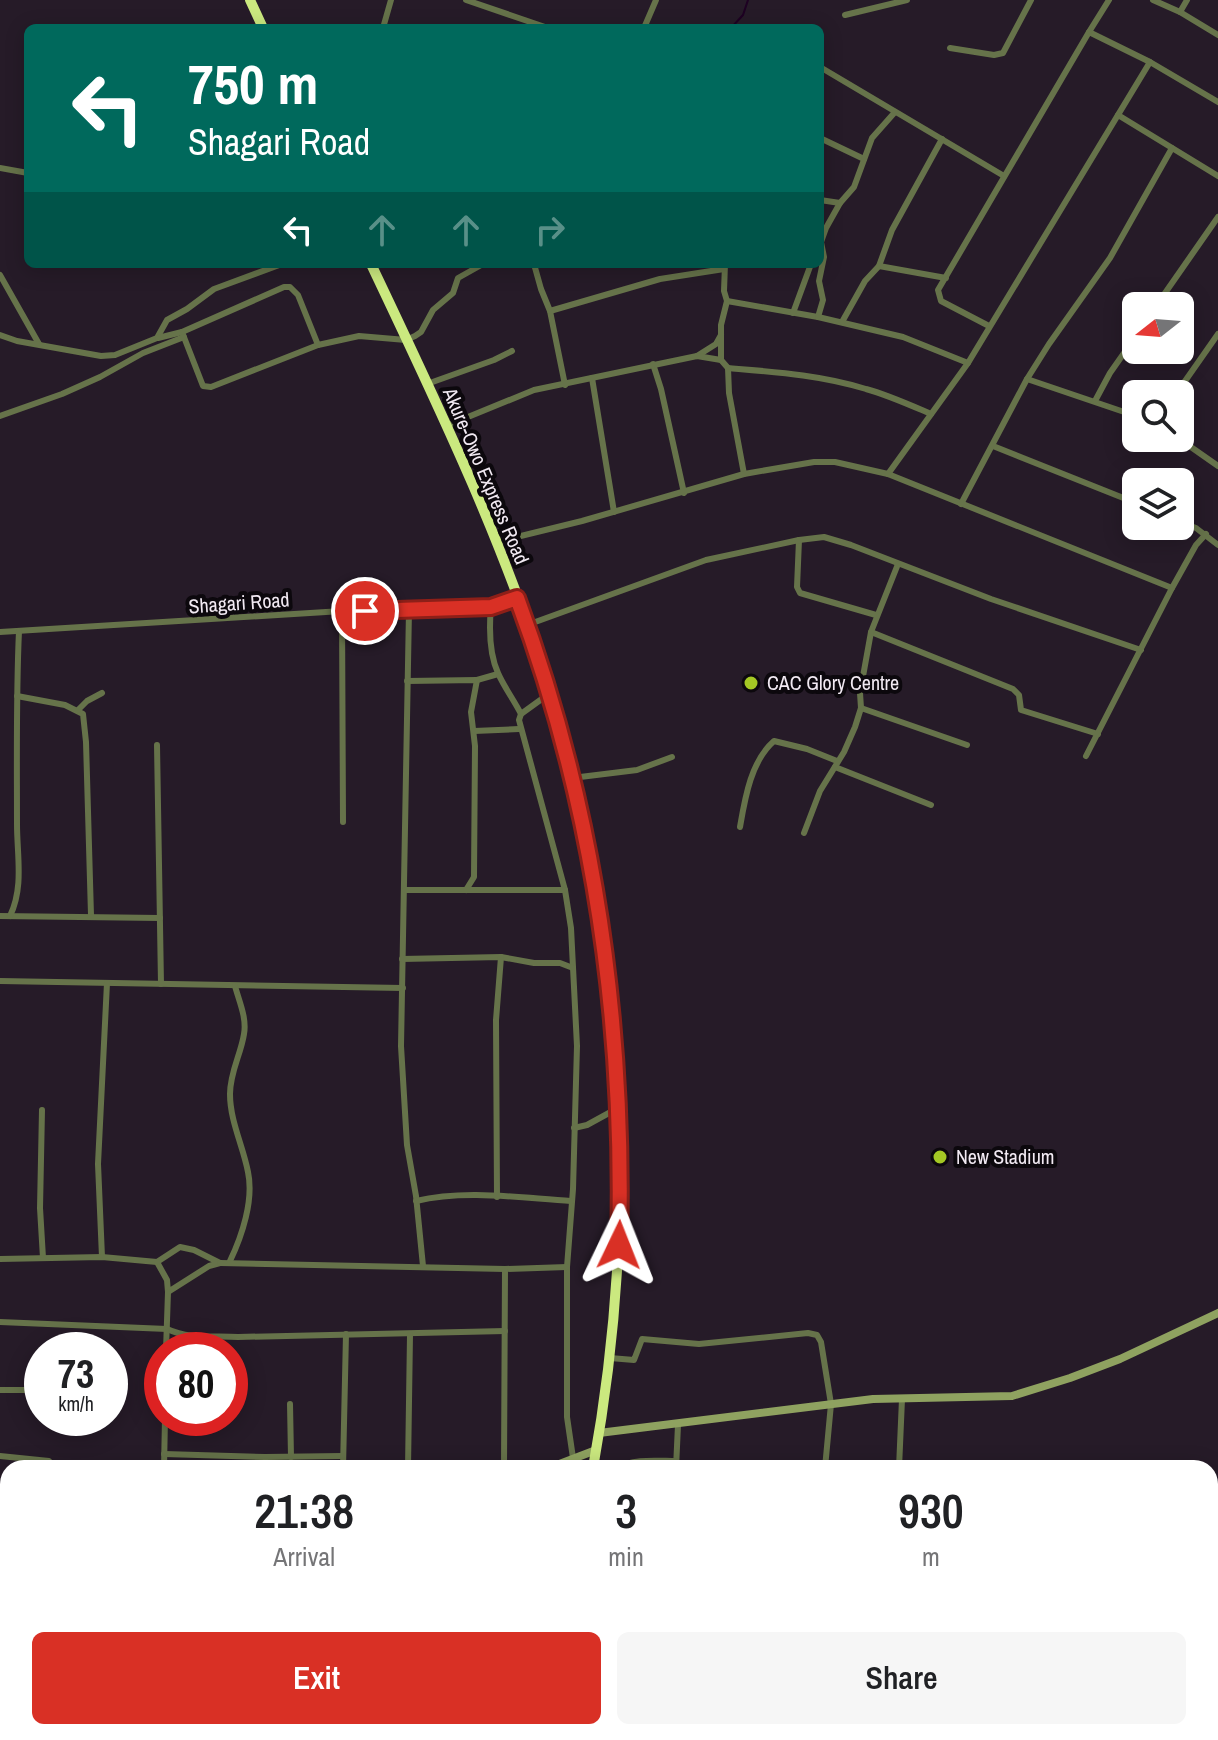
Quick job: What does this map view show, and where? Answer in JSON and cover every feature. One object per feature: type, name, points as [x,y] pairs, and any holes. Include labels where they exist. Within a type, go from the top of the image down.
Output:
[{"type":"highway","points":[[250,0],[261,24]]},
{"type":"highway","name":"Akure-Owo Express Road","points":[[373,268],[446,426],[496,542],[527,625],[550,693],[572,778],[600,912],[615,1036],[619,1107],[619,1245],[610,1358],[594,1460]]},
{"type":"main road","points":[[599,1433],[831,1404],[1023,1394],[1120,1359],[1218,1313]]},
{"type":"main road","points":[[568,1460],[596,1450]]},
{"type":"street","points":[[384,24],[391,0]]},
{"type":"street","points":[[466,0],[536,24]]},
{"type":"street","points":[[497,11],[501,0]]},
{"type":"street","points":[[646,24],[656,0]]},
{"type":"street","points":[[845,15],[907,0]]},
{"type":"street","points":[[950,48],[994,55],[1003,53],[1031,0]]},
{"type":"street","points":[[989,326],[941,301],[938,290],[1109,0]]},
{"type":"street","points":[[1153,0],[1218,35]]},
{"type":"street","points":[[1180,12],[1187,0]]},
{"type":"street","points":[[1089,32],[1150,62],[1218,102]]},
{"type":"street","points":[[888,474],[968,363],[1150,62]]},
{"type":"street","points":[[824,69],[1004,176]]},
{"type":"street","points":[[824,234],[840,203],[854,187],[872,138],[895,112]]},
{"type":"street","points":[[1118,115],[1218,176]]},
{"type":"street","points":[[842,322],[865,281],[879,266],[892,230],[942,139]]},
{"type":"street","points":[[824,140],[864,159]]},
{"type":"street","points":[[961,504],[1027,379],[1110,258],[1172,148]]},
{"type":"street","points":[[0,168],[24,172]]},
{"type":"street","points":[[824,201],[840,203]]},
{"type":"street","points":[[1166,292],[1218,217]]},
{"type":"street","points":[[879,266],[946,278]]},
{"type":"street","points":[[157,338],[167,320],[214,289],[271,268]]},
{"type":"street","points":[[183,334],[203,386],[207,388],[318,345],[359,336],[406,340],[421,332],[433,310],[453,293],[458,278],[476,268]]},
{"type":"street","points":[[535,268],[550,311],[565,385]]},
{"type":"street","points":[[550,311],[660,279],[714,268]]},
{"type":"street","points":[[721,360],[721,319],[727,301],[724,268]]},
{"type":"street","points":[[793,313],[810,268]]},
{"type":"street","points":[[818,317],[823,300],[819,281],[822,268]]},
{"type":"street","points":[[0,275],[39,344]]},
{"type":"street","points":[[0,416],[75,388],[284,287],[290,287],[298,295],[318,345]]},
{"type":"street","points":[[727,301],[842,322],[916,341],[968,363]]},
{"type":"street","points":[[0,335],[17,341],[108,356],[157,338],[183,334]]},
{"type":"street","points":[[1186,380],[1218,334]]},
{"type":"street","points":[[697,356],[716,344],[721,335]]},
{"type":"street","points":[[427,384],[512,351]]},
{"type":"street","points":[[446,426],[522,394],[697,356],[721,360],[728,368],[729,393],[744,474]]},
{"type":"street","points":[[1095,401],[1122,356]]},
{"type":"street","points":[[653,364],[684,493]]},
{"type":"street","points":[[728,368],[787,372],[833,380],[882,394],[931,414]]},
{"type":"street","points":[[592,378],[614,512]]},
{"type":"street","points":[[1027,379],[1122,411]]},
{"type":"street","points":[[993,446],[1122,497]]},
{"type":"street","points":[[1194,449],[1218,466]]},
{"type":"street","points":[[496,542],[684,493],[744,474],[814,462],[835,462],[888,474],[1172,588]]},
{"type":"street","points":[[1194,528],[1218,545]]},
{"type":"street","points":[[1086,756],[1172,588],[1196,545],[1206,534]]},
{"type":"street","points":[[527,625],[706,560],[799,540],[836,539],[991,599],[1141,650]]},
{"type":"street","points":[[799,540],[797,587],[800,593],[876,615]]},
{"type":"street","points":[[804,833],[820,791],[851,739],[861,708],[860,693],[871,632],[898,564]]},
{"type":"street","name":"Shagari Road","points":[[0,632],[342,611],[481,608],[517,598]]},
{"type":"street","points":[[491,607],[491,647],[498,674],[521,714],[519,729],[535,774],[565,890],[571,928],[577,1046],[567,1267],[567,1417],[573,1458]]},
{"type":"street","points":[[409,610],[402,1091],[423,1266]]},
{"type":"street","points":[[342,611],[343,822]]},
{"type":"street","points":[[10,916],[17,901],[19,858],[19,631]]},
{"type":"street","points":[[871,632],[1013,689],[1019,695],[1021,710],[1098,734]]},
{"type":"street","points":[[407,681],[477,680],[498,674]]},
{"type":"street","points":[[466,890],[474,877],[474,731],[471,712],[477,680]]},
{"type":"street","points":[[78,710],[102,693]]},
{"type":"street","points":[[521,714],[550,693]]},
{"type":"street","points":[[17,696],[51,702],[83,714],[91,915]]},
{"type":"street","points":[[861,708],[967,745]]},
{"type":"street","points":[[474,731],[519,729]]},
{"type":"street","points":[[740,827],[755,770],[762,753],[774,741],[807,749],[931,805]]},
{"type":"street","points":[[157,745],[161,984]]},
{"type":"street","points":[[572,778],[637,770],[672,757]]},
{"type":"street","points":[[474,877],[487,890]]},
{"type":"street","points":[[405,890],[565,890]]},
{"type":"street","points":[[17,901],[26,916]]},
{"type":"street","points":[[0,916],[160,918]]},
{"type":"street","points":[[402,959],[501,957],[534,963],[560,963],[573,968]]},
{"type":"street","points":[[497,1197],[496,1020],[501,957]]},
{"type":"street","points":[[0,981],[403,988]]},
{"type":"street","points":[[102,1257],[98,1164],[107,983]]},
{"type":"street","points":[[230,1261],[241,1233],[249,1187],[249,1174],[230,1094],[244,1035],[243,1013],[235,986]]},
{"type":"street","points":[[574,1128],[587,1125],[619,1107]]},
{"type":"street","points":[[42,1110],[40,1190],[43,1258]]},
{"type":"street","points":[[416,1201],[497,1197],[571,1201]]},
{"type":"street","points":[[0,1259],[102,1257],[157,1262],[180,1247],[194,1250],[220,1263]]},
{"type":"street","points":[[168,1292],[209,1266],[230,1261],[505,1269],[567,1267]]},
{"type":"street","points":[[157,1262],[167,1280],[167,1332]]},
{"type":"street","points":[[504,1460],[505,1269]]},
{"type":"street","points":[[0,1322],[167,1329],[181,1336],[198,1338],[218,1335],[410,1335],[505,1331]]},
{"type":"street","points":[[610,1358],[634,1360],[642,1339],[699,1344],[814,1333],[821,1342],[831,1404],[826,1460]]},
{"type":"street","points":[[343,1460],[346,1334]]},
{"type":"street","points":[[408,1460],[410,1335]]},
{"type":"street","points":[[0,1390],[24,1390]]},
{"type":"street","points":[[899,1460],[902,1399]]},
{"type":"street","points":[[290,1404],[291,1457]]},
{"type":"street","points":[[676,1460],[678,1425]]},
{"type":"street","points":[[164,1436],[164,1460]]},
{"type":"street","points":[[164,1454],[343,1456]]},
{"type":"street","points":[[0,1456],[39,1460]]},
{"type":"waterway","points":[[735,24],[743,15],[748,0]]},
{"type":"place","name":"CAC Glory Centre","points":[[751,683]]},
{"type":"place","name":"New Stadium","points":[[940,1157]]},
{"type":"route","points":[[365,611],[491,607],[517,598],[550,693],[581,814],[600,912],[618,1076],[619,1245]]}]
